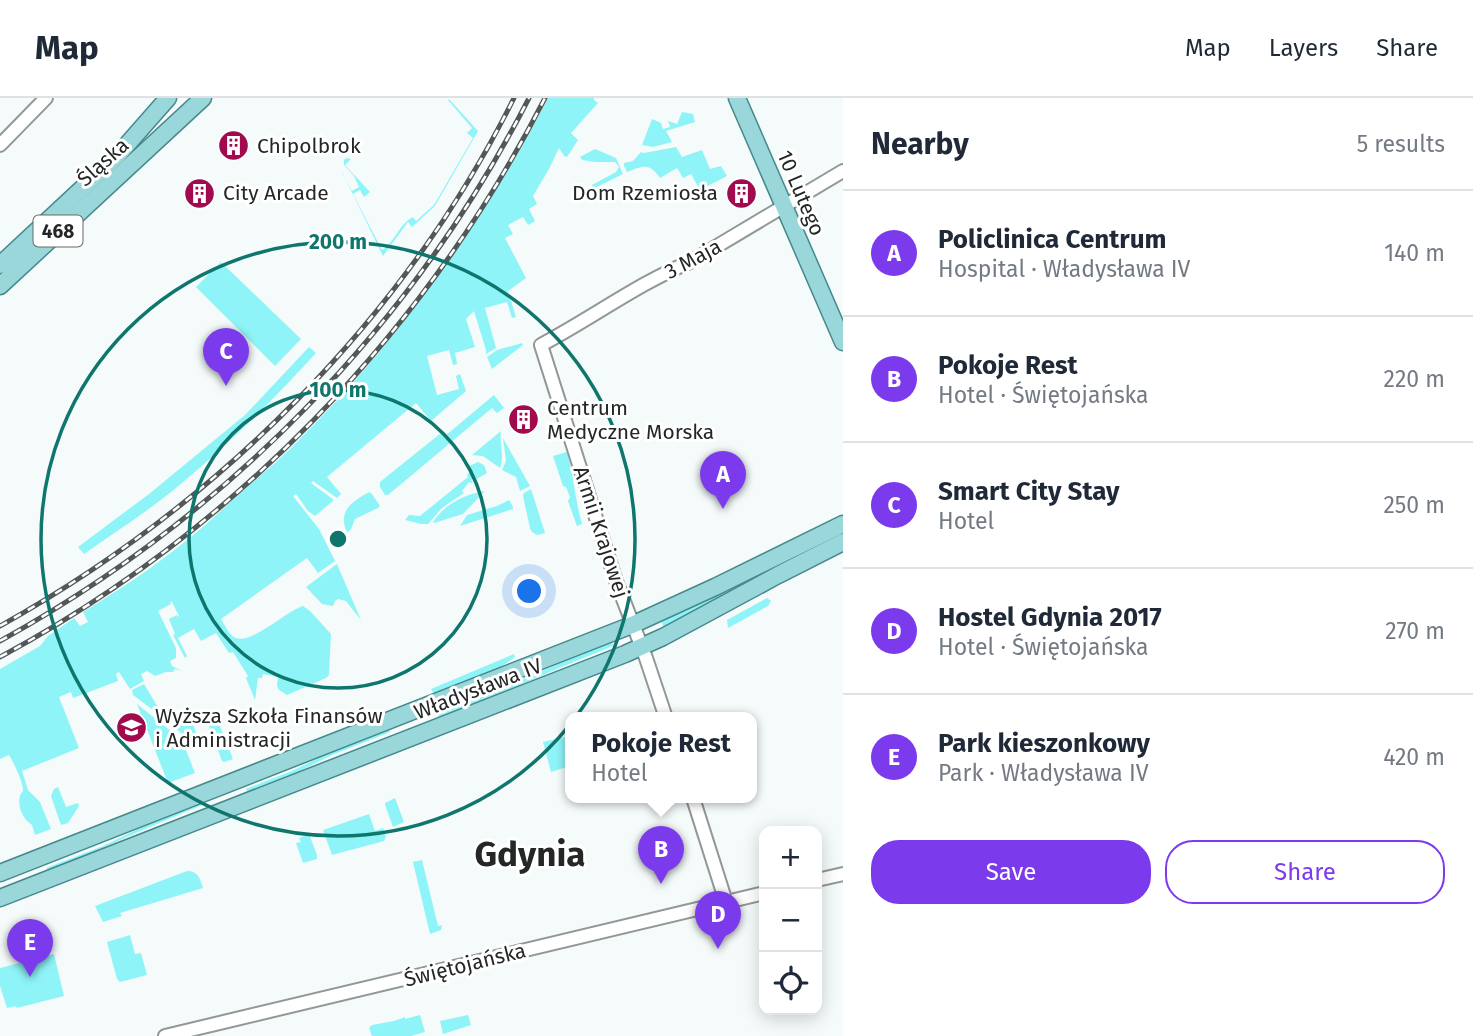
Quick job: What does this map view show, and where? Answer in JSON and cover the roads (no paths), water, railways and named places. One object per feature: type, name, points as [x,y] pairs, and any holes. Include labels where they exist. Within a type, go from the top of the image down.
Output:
[{"type":"main road","name":"Śląska","points":[[0,265],[117,156],[168,98]]},
{"type":"main road","points":[[117,156],[180,98]]},
{"type":"main road","name":"Śląska","points":[[0,286],[203,98]]},
{"type":"main road","name":"10 Lutego","points":[[737,98],[843,342]]},
{"type":"main road","name":"Władysława IV","points":[[0,873],[632,625],[843,524]]},
{"type":"main road","name":"Władysława IV","points":[[0,898],[641,647],[843,542]]},
{"type":"street","points":[[0,145],[47,98]]},
{"type":"street","name":"3 Maja","points":[[541,345],[692,261],[843,171]]},
{"type":"street","name":"Armii Krajowej","points":[[541,345],[598,529],[664,712]]},
{"type":"street","points":[[695,803],[726,902]]},
{"type":"street","points":[[822,879],[843,874]]},
{"type":"street","name":"Świętojańska","points":[[164,1036],[759,893]]},
{"type":"railway","points":[[0,626],[80,578],[156,524],[228,465],[296,401],[360,331],[417,258],[469,180],[514,98]]},
{"type":"railway","points":[[0,641],[83,591],[161,536],[235,475],[305,409],[370,338],[429,262],[482,182],[529,98]]},
{"type":"railway","points":[[0,657],[85,607],[167,550],[243,487],[315,419],[381,345],[442,267],[497,184],[545,98]]},
{"type":"place","name":"Chipolbrok","points":[[234,146]]},
{"type":"place","name":"City Arcade","points":[[200,193]]},
{"type":"place","name":"Dom Rzemiosła","points":[[741,193]]},
{"type":"place","name":"Smart City Stay","points":[[226,386]]},
{"type":"place","name":"Centrum Medyczne Morska","points":[[524,420]]},
{"type":"place","name":"Policlinica Centrum","points":[[723,509]]},
{"type":"place","name":"Wyższa Szkoła Finansów i Administracji","points":[[132,728]]},
{"type":"place","name":"Pokoje Rest","points":[[661,884]]},
{"type":"place","name":"Hostel Gdynia 2017","points":[[718,949]]},
{"type":"place","name":"Park kieszonkowy","points":[[30,977]]},
{"type":"district","name":"Gdynia","points":[[530,854]]}]
